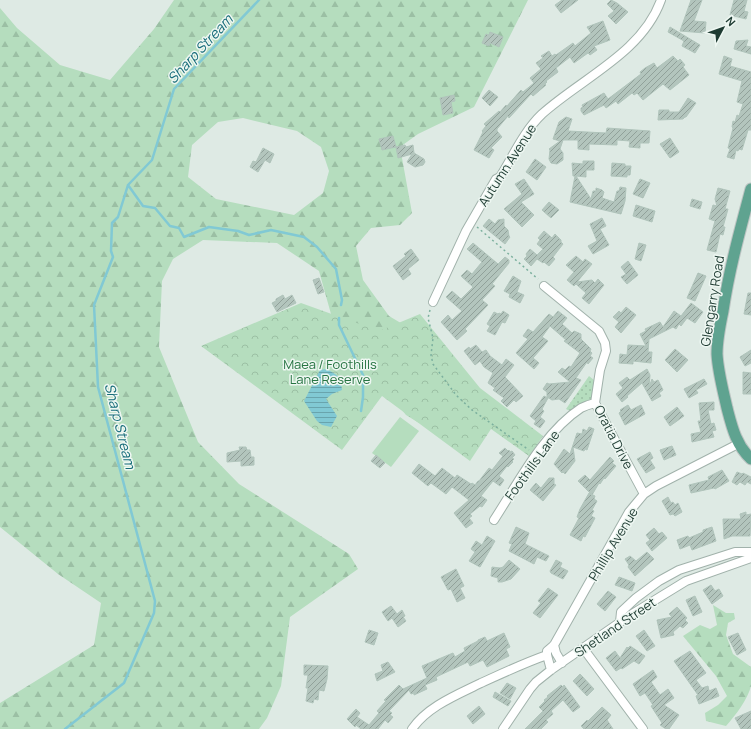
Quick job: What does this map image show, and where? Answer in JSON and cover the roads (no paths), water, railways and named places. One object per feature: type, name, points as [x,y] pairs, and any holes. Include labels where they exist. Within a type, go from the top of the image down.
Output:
[{"type":"main road","name":"Glengarry Road","points":[[751,189],[747,219],[726,289],[717,353],[721,381],[733,430],[738,444],[744,453],[751,459]]},
{"type":"street","name":"Autumn Avenue","points":[[433,302],[471,222],[496,179],[500,176],[529,128],[543,114],[636,40],[654,16],[661,0]]},
{"type":"street","name":"Oratia Drive","points":[[544,286],[599,331],[605,342],[606,351],[600,370],[595,402],[644,494]]},
{"type":"street","name":"Foothills Lane","points":[[494,520],[548,439],[571,416],[582,408],[595,402]]},
{"type":"street","name":"Phillip Avenue","points":[[547,655],[547,651],[554,645],[629,512],[644,494],[656,486],[738,444]]},
{"type":"street","points":[[620,622],[621,612],[636,598],[659,581],[679,570],[735,552],[751,552]]},
{"type":"street","name":"Shetland Street","points":[[504,729],[536,682],[620,622],[686,581],[751,558]]},
{"type":"street","points":[[554,645],[556,653],[562,663]]},
{"type":"street","points":[[583,648],[643,729]]},
{"type":"street","points":[[412,729],[429,712],[454,696],[512,669],[547,655],[551,670]]},
{"type":"water","points":[[326,369],[340,379],[342,390],[332,394],[326,399],[337,416],[331,427],[322,425],[317,421],[304,401],[320,370]]},
{"type":"waterway","name":"Sharp Stream","points":[[65,729],[124,683],[154,613],[155,601],[98,387],[94,305],[113,257],[111,251],[112,223],[118,217],[128,185],[152,160],[174,89],[259,0]]},
{"type":"waterway","points":[[128,185],[143,206],[155,208],[170,226],[179,228],[184,237],[209,227],[238,231],[249,235],[271,230],[304,237],[317,247],[336,269],[342,300],[341,305]]},
{"type":"waterway","points":[[339,318],[339,325],[363,375],[363,397],[361,411]]},
{"type":"park label","name":"Maea / Foothills Lane Reserve","points":[[330,372]]}]
